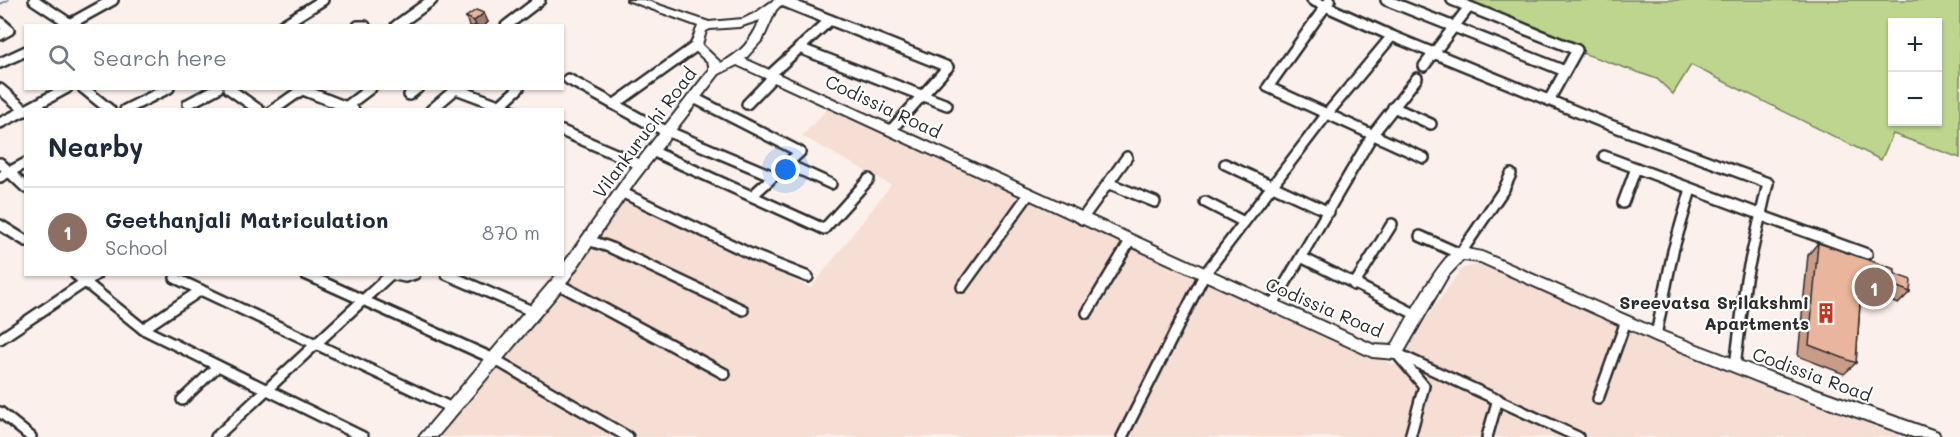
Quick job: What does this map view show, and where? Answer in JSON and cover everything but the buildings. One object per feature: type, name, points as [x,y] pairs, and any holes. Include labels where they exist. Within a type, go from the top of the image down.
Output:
[{"type":"street","points":[[34,0],[68,24],[113,0]]},
{"type":"street","points":[[95,0],[103,6]]},
{"type":"street","points":[[283,24],[323,0]]},
{"type":"street","points":[[399,24],[432,0]]},
{"type":"street","points":[[509,24],[540,0]]},
{"type":"street","points":[[633,0],[708,25],[750,21],[770,10],[780,0],[948,67],[891,130]]},
{"type":"street","points":[[1312,0],[1328,3],[1392,36],[1549,100],[1768,183],[1746,279],[1735,366]]},
{"type":"street","points":[[1386,0],[1565,71]]},
{"type":"street","points":[[1452,0],[1572,46],[1577,50],[1549,100]]},
{"type":"street","points":[[1328,3],[1268,87],[1424,158]]},
{"type":"street","points":[[1424,66],[1469,7]]},
{"type":"street","points":[[715,71],[737,60],[759,36],[770,10]]},
{"type":"street","points":[[747,104],[772,75],[830,20]]},
{"type":"street","points":[[0,22],[9,30],[0,35]]},
{"type":"street","name":"Vilankuruchi Road","points":[[566,268],[641,165],[715,71],[715,63],[696,46],[701,29],[708,25]]},
{"type":"street","points":[[1122,437],[1204,275],[1327,114],[1392,36]]},
{"type":"street","points":[[615,104],[696,46]]},
{"type":"street","points":[[799,48],[921,97],[947,105]]},
{"type":"street","points":[[0,63],[24,52]]},
{"type":"street","name":"Codissia Road","points":[[737,60],[1372,351],[1396,353],[1442,273],[1460,255],[1482,257],[1656,334],[1735,366],[1932,437]]},
{"type":"street","points":[[1272,306],[1373,134],[1417,78]]},
{"type":"street","points":[[568,79],[668,132],[773,176]]},
{"type":"street","points":[[0,90],[24,108]]},
{"type":"street","points":[[30,108],[63,90]]},
{"type":"street","points":[[85,90],[108,108]]},
{"type":"street","points":[[129,108],[165,90]]},
{"type":"street","points":[[188,104],[214,90]]},
{"type":"street","points":[[231,90],[256,108]]},
{"type":"street","points":[[276,108],[300,90]]},
{"type":"street","points":[[304,90],[351,108],[369,90]]},
{"type":"street","points":[[409,95],[415,90]]},
{"type":"street","points":[[433,108],[455,90]]},
{"type":"street","points":[[458,90],[498,107],[517,90]]},
{"type":"street","points":[[694,98],[801,152],[752,196]]},
{"type":"street","points":[[1393,107],[1431,123]]},
{"type":"street","points":[[0,123],[24,111]]},
{"type":"street","points":[[564,131],[641,165]]},
{"type":"street","points":[[652,151],[824,229],[869,178]]},
{"type":"street","points":[[1604,156],[1867,254]]},
{"type":"street","points":[[1082,219],[1127,157]]},
{"type":"street","points":[[0,163],[4,174],[24,187]]},
{"type":"street","points":[[4,174],[24,164]]},
{"type":"street","points":[[787,164],[831,184]]},
{"type":"street","points":[[1226,164],[1271,187],[1329,212]]},
{"type":"street","points":[[1623,203],[1636,168]]},
{"type":"street","points":[[1420,236],[1460,255],[1504,189],[1511,174]]},
{"type":"street","points":[[1108,183],[1155,202]]},
{"type":"street","points":[[1656,334],[1672,251],[1691,189]]},
{"type":"street","points":[[621,192],[755,256],[808,278]]},
{"type":"street","points":[[962,287],[1029,194]]},
{"type":"street","points":[[1205,202],[1244,222]]},
{"type":"street","points":[[1354,285],[1392,224]]},
{"type":"street","points":[[0,225],[24,240]]},
{"type":"street","points":[[588,240],[609,247],[743,310]]},
{"type":"street","points":[[1087,313],[1130,241]]},
{"type":"street","points":[[1301,257],[1417,315]]},
{"type":"street","points":[[78,276],[143,329],[363,437]]},
{"type":"street","points":[[0,339],[94,276]]},
{"type":"street","points":[[309,276],[494,359],[628,437]]},
{"type":"street","points":[[216,437],[389,276]]},
{"type":"street","points":[[451,276],[534,312]]},
{"type":"street","name":"Vilankuruchi Road","points":[[427,437],[558,284],[562,276]]},
{"type":"street","points":[[175,278],[452,408]]},
{"type":"street","points":[[558,284],[725,374]]},
{"type":"street","points":[[143,329],[201,290]]},
{"type":"street","points":[[1598,399],[1626,321]]},
{"type":"street","points":[[1396,353],[1578,437]]},
{"type":"street","points":[[1396,353],[1424,386],[1410,437]]},
{"type":"street","points":[[182,400],[218,366]]},
{"type":"street","points":[[1487,437],[1498,399]]},
{"type":"street","points":[[0,412],[31,437]]},
{"type":"shaded area","points":[[828,108],[1394,365],[1461,269],[1484,263],[1906,437],[430,437],[561,276],[564,276],[564,272],[622,201],[811,288],[891,185],[802,136]]},
{"type":"green space","points":[[1465,0],[1960,0],[1960,158],[1893,134],[1881,160],[1691,65],[1673,94],[1657,79],[1582,53],[1575,42]]},
{"type":"waterway","points":[[0,4],[8,0]]},
{"type":"place","name":"Geethanjali Matriculation","points":[[1874,287]]},
{"type":"place","name":"Sreevatsa Srilakshmi Apartments","points":[[1826,313]]}]
